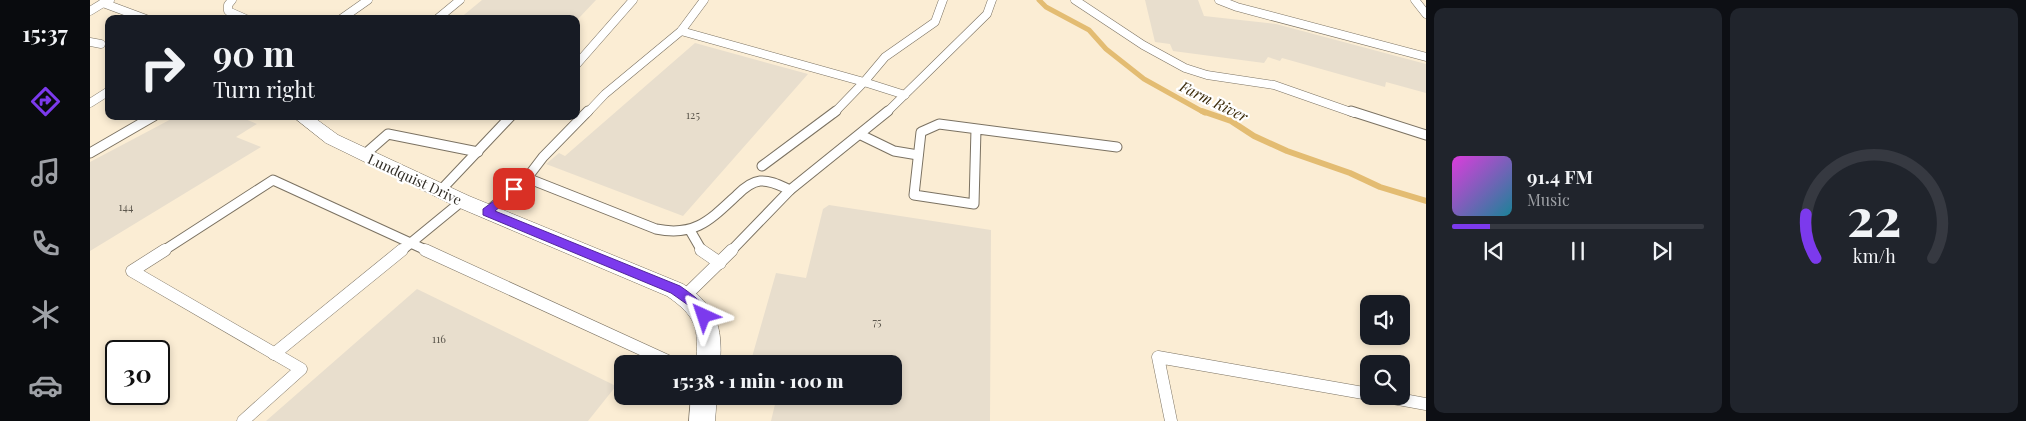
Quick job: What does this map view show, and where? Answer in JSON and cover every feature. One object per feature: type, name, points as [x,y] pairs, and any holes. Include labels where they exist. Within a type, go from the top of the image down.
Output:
[{"type":"street","name":"Lundquist Drive","points":[[308,120],[332,139],[440,191],[664,284],[685,296],[700,308],[709,325],[708,355]]},
{"type":"street","points":[[702,421],[703,405]]},
{"type":"lane","points":[[232,0],[228,6],[228,11],[237,15]]},
{"type":"lane","points":[[347,15],[368,0]]},
{"type":"lane","points":[[442,15],[460,0]]},
{"type":"lane","points":[[580,60],[633,0]]},
{"type":"lane","points":[[580,119],[599,100],[681,31],[704,0]]},
{"type":"lane","points":[[762,166],[842,107],[885,58],[935,22],[944,0]]},
{"type":"lane","points":[[685,296],[720,263],[790,190],[861,135],[905,95],[987,14],[992,0]]},
{"type":"lane","points":[[1075,0],[1163,57],[1186,69],[1208,76],[1275,85],[1396,128],[1426,135]]},
{"type":"lane","points":[[1219,0],[1236,7],[1426,57]]},
{"type":"lane","points":[[1415,0],[1426,14]]},
{"type":"lane","points":[[90,11],[106,2],[137,15]]},
{"type":"lane","points":[[681,31],[905,95]]},
{"type":"lane","points":[[90,42],[101,44]]},
{"type":"lane","points":[[90,103],[105,94]]},
{"type":"lane","points":[[90,153],[147,120]]},
{"type":"lane","points":[[440,191],[507,120]]},
{"type":"lane","points":[[487,212],[527,178],[543,157],[579,120]]},
{"type":"lane","points":[[976,129],[974,204],[914,196],[921,132],[939,124],[1117,148]]},
{"type":"lane","points":[[364,155],[388,134],[478,152]]},
{"type":"lane","points":[[861,135],[894,151],[918,155]]},
{"type":"lane","points":[[527,178],[656,229],[675,233],[691,232],[703,225],[750,184],[770,182],[790,190]]},
{"type":"lane","points":[[243,421],[301,369],[132,271],[273,180],[654,355]]},
{"type":"lane","points":[[274,354],[462,201]]},
{"type":"lane","points":[[691,232],[702,250],[720,263]]},
{"type":"lane","points":[[1170,421],[1158,357],[1360,392]]},
{"type":"lane","points":[[1410,401],[1426,404]]},
{"type":"shaded area","points":[[90,0],[1426,0],[1426,421],[90,421]]},
{"type":"building","points":[[482,0],[596,0],[580,17],[580,15],[464,15]]},
{"type":"building","points":[[1145,0],[1198,0],[1204,16],[1276,24],[1426,64],[1426,93],[1386,82],[1385,87],[1282,58],[1280,61],[1268,57],[1264,63],[1173,51],[1170,44],[1155,42]]},
{"type":"building","points":[[695,43],[808,74],[683,216],[546,164],[559,153],[565,156]]},
{"type":"building","points":[[169,120],[248,120],[257,124],[236,137],[261,147],[90,251],[90,162]]},
{"type":"building","points":[[829,205],[991,230],[990,421],[771,421],[775,405],[902,405],[902,355],[753,355],[776,273],[806,278],[823,209]]},
{"type":"building","points":[[417,289],[614,385],[614,388],[588,421],[266,421]]},
{"type":"waterway","name":"Farm River","points":[[1039,0],[1046,7],[1089,30],[1106,49],[1144,79],[1205,113]]},
{"type":"waterway","name":"Farm River","points":[[1202,111],[1231,121],[1254,136],[1287,151],[1350,173],[1380,187],[1426,201]]},
{"type":"route","points":[[514,189],[487,212],[664,284],[693,302],[700,308],[704,316]]}]
